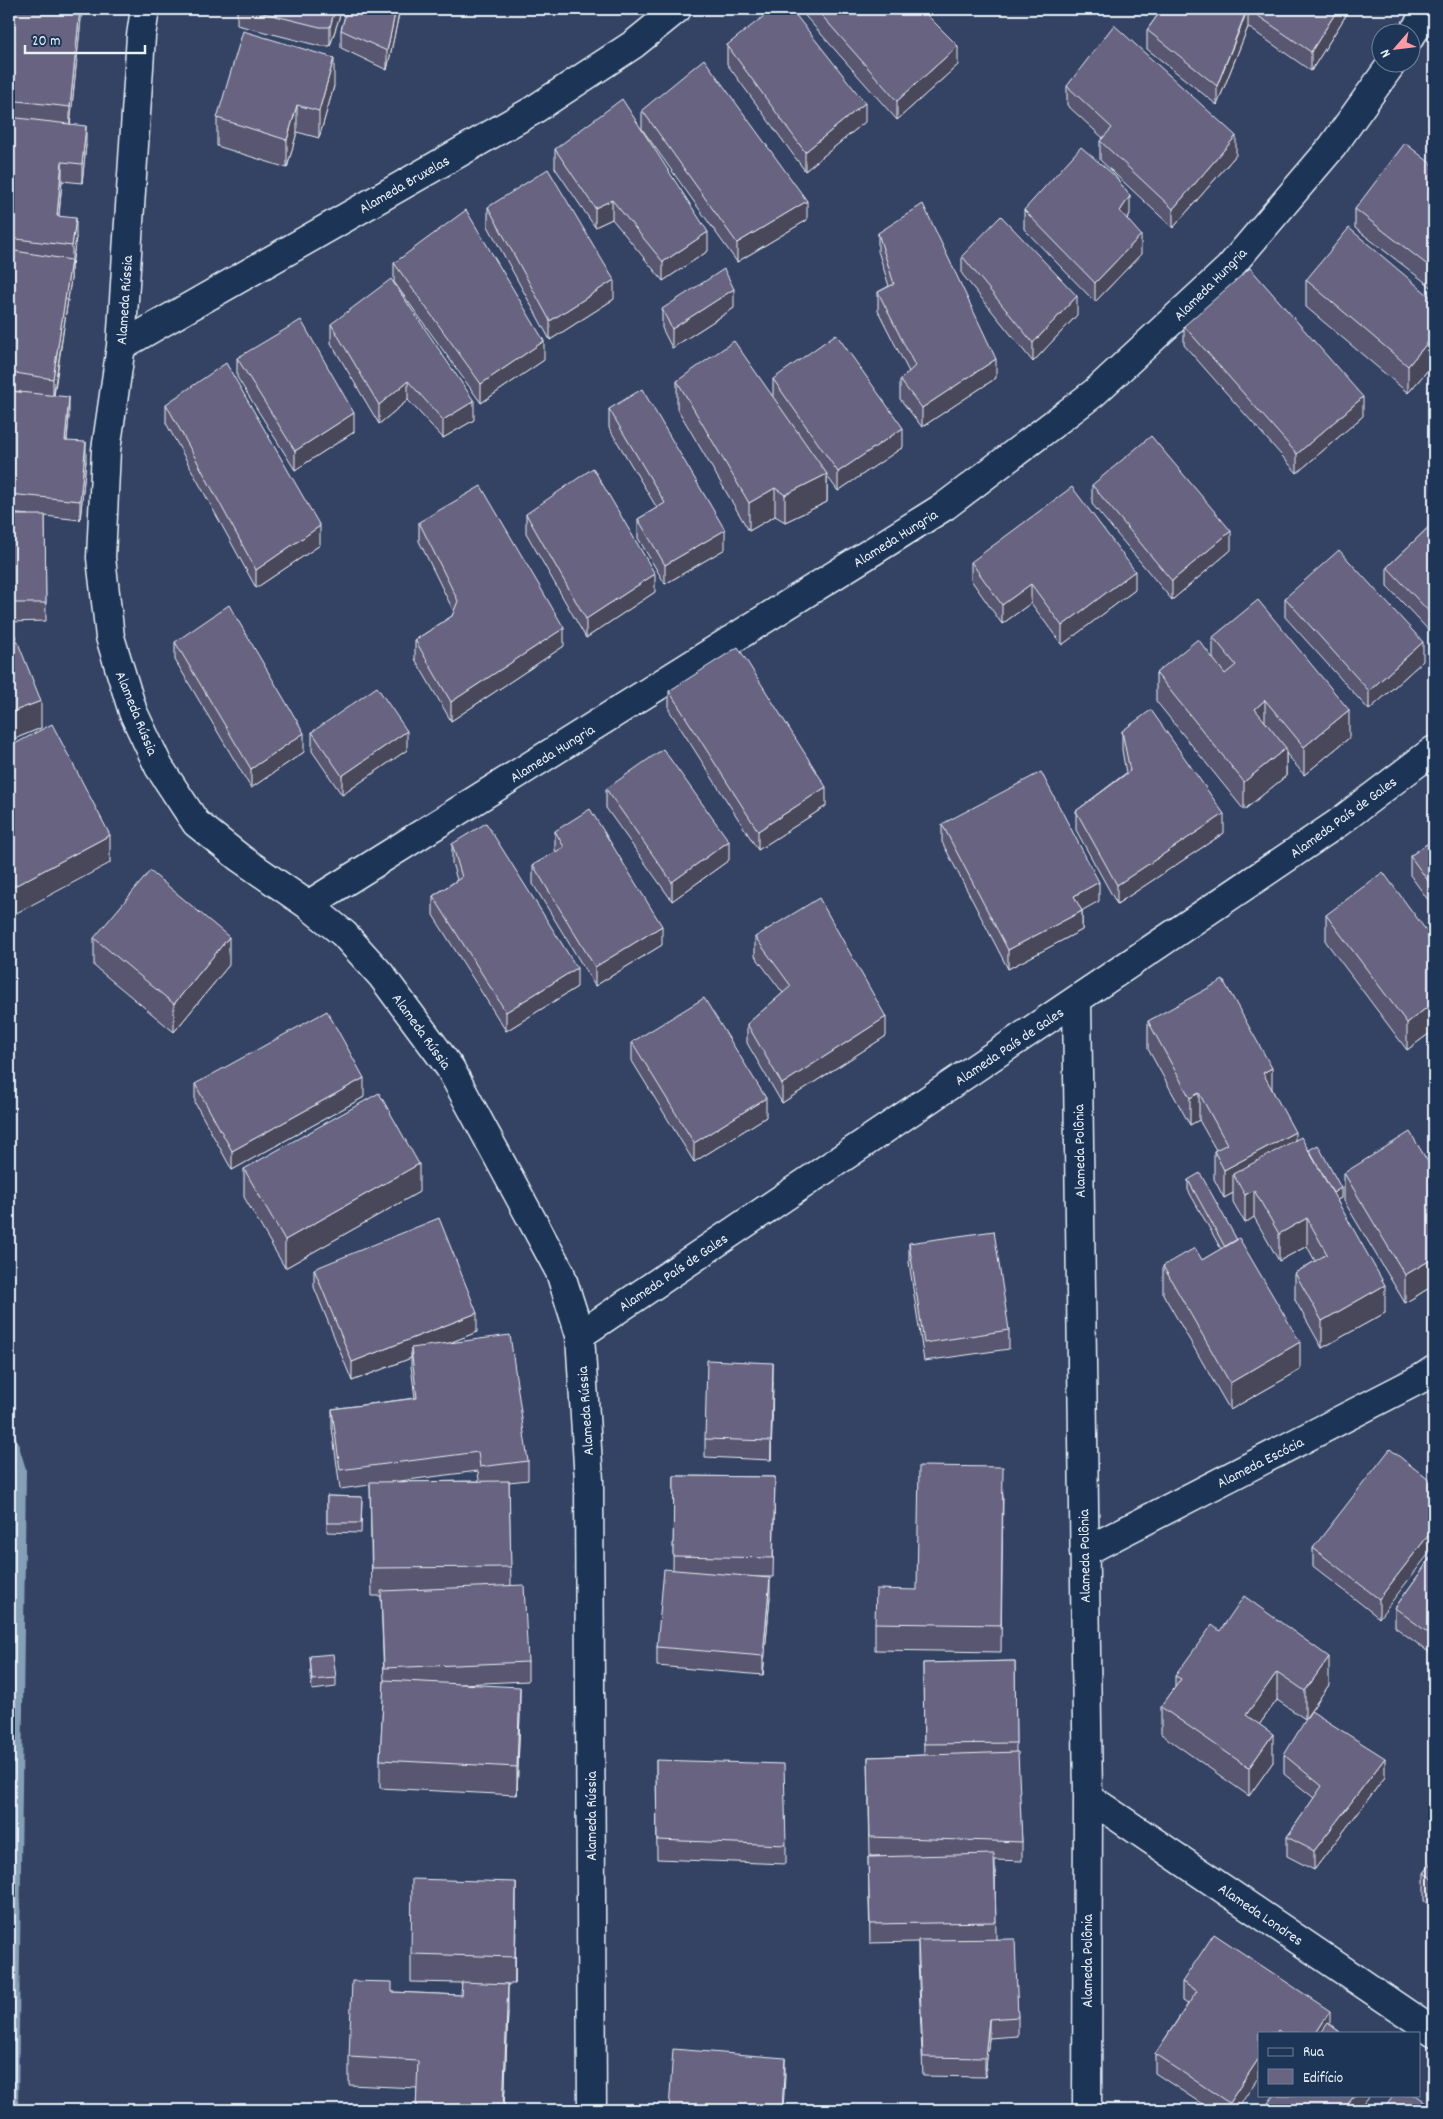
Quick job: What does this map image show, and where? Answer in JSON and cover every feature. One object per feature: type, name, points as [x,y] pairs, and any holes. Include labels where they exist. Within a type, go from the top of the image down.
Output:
[{"type":"street","name":"Alameda Rússia","points":[[132,9],[141,36]]},
{"type":"street","name":"Alameda Rússia","points":[[145,9],[141,36],[121,346],[106,450],[101,558],[110,637],[133,712],[159,767],[196,823],[240,858],[308,905],[344,934],[381,975],[450,1068],[560,1272],[580,1335],[590,1481],[592,2110]]},
{"type":"street","name":"Alameda Bruxelas","points":[[121,346],[532,112],[634,44],[677,9]]},
{"type":"street","points":[[1420,22],[1429,9]]},
{"type":"street","name":"Alameda Hungria","points":[[308,905],[945,506],[1094,393],[1229,268],[1332,148],[1385,72]]},
{"type":"street","name":"Alameda País de Gales","points":[[580,1335],[1338,823],[1434,750]]},
{"type":"street","name":"Alameda Polônia","points":[[1076,1001],[1088,1797],[1087,2110]]},
{"type":"street","name":"Alameda Escócia","points":[[1084,1552],[1430,1378]]},
{"type":"street","name":"Alameda Londres","points":[[1088,1797],[1434,2032]]},
{"type":"building","points":[[9,9],[80,9],[70,107],[9,100]]},
{"type":"building","points":[[247,9],[335,9],[330,27],[320,27]]},
{"type":"building","points":[[347,9],[396,9],[387,51],[341,30]]},
{"type":"building","points":[[773,9],[791,9],[865,103],[805,152],[727,45]]},
{"type":"building","points":[[816,9],[921,9],[958,46],[897,101]]},
{"type":"building","points":[[1162,9],[1247,9],[1217,86],[1147,30]]},
{"type":"building","points":[[1248,9],[1338,9],[1311,52]]},
{"type":"building","points":[[1114,25],[1236,136],[1173,209],[1100,141],[1112,128],[1067,86]]},
{"type":"building","points":[[243,31],[334,58],[319,111],[297,105],[287,140],[217,118]]},
{"type":"building","points":[[704,59],[807,201],[737,243],[642,110]]},
{"type":"building","points":[[622,99],[708,232],[663,262],[612,200],[595,208],[555,149]]},
{"type":"building","points":[[9,117],[86,126],[82,164],[62,162],[57,216],[76,218],[72,246],[9,238]]},
{"type":"building","points":[[1405,143],[1434,166],[1434,270],[1355,209]]},
{"type":"building","points":[[1081,147],[1115,176],[1130,196],[1120,211],[1141,235],[1095,283],[1024,210]]},
{"type":"building","points":[[548,169],[614,280],[550,321],[488,207]]},
{"type":"building","points":[[923,204],[996,359],[922,408],[900,380],[915,366],[878,292],[894,284],[878,233]]},
{"type":"building","points":[[466,210],[544,341],[481,384],[394,263]]},
{"type":"building","points":[[1001,216],[1077,296],[1033,343],[962,256]]},
{"type":"building","points":[[1349,228],[1434,300],[1434,335],[1408,366],[1306,280]]},
{"type":"building","points":[[9,250],[71,260],[53,379],[9,372]]},
{"type":"building","points":[[1250,268],[1363,397],[1297,454],[1184,326]]},
{"type":"building","points":[[724,269],[734,289],[672,329],[662,309]]},
{"type":"building","points":[[391,279],[474,401],[443,420],[408,381],[379,405],[331,324]]},
{"type":"building","points":[[301,320],[354,413],[295,451],[237,358]]},
{"type":"building","points":[[836,334],[903,428],[838,472],[773,379]]},
{"type":"building","points":[[734,341],[827,474],[785,495],[775,488],[749,503],[677,381]]},
{"type":"building","points":[[226,363],[320,526],[256,570],[166,404]]},
{"type":"building","points":[[642,389],[725,530],[665,565],[638,519],[665,503],[609,409]]},
{"type":"building","points":[[9,391],[69,397],[65,441],[86,442],[80,501],[9,494]]},
{"type":"building","points":[[1151,436],[1231,531],[1172,581],[1092,485]]},
{"type":"building","points":[[593,468],[655,574],[586,619],[526,514]]},
{"type":"building","points":[[481,486],[564,628],[451,702],[415,640],[452,616],[458,601],[419,522]]},
{"type":"building","points":[[1072,487],[1135,571],[1062,626],[1031,584],[1002,605],[971,562]]},
{"type":"building","points":[[9,515],[45,515],[46,603],[9,603]]},
{"type":"building","points":[[1434,522],[1434,617],[1387,567]]},
{"type":"building","points":[[1339,550],[1423,642],[1369,691],[1285,598]]},
{"type":"building","points":[[1258,600],[1349,710],[1304,747],[1265,700],[1255,709],[1286,748],[1244,782],[1156,673],[1198,639],[1225,674],[1236,665],[1213,637]]},
{"type":"building","points":[[229,605],[304,733],[251,769],[175,642]]},
{"type":"building","points":[[9,620],[41,701],[9,713]]},
{"type":"building","points":[[738,647],[826,787],[758,831],[669,691]]},
{"type":"building","points":[[377,687],[407,731],[342,776],[312,732]]},
{"type":"building","points":[[1151,710],[1224,814],[1117,885],[1076,811],[1130,771],[1122,731]]},
{"type":"building","points":[[52,724],[110,835],[9,889],[9,747]]},
{"type":"building","points":[[663,749],[729,841],[672,882],[606,789]]},
{"type":"building","points":[[1041,772],[1099,882],[1074,896],[1082,911],[1008,950],[942,824]]},
{"type":"building","points":[[590,809],[662,926],[595,967],[533,865],[564,847],[555,831]]},
{"type":"building","points":[[486,823],[577,968],[506,1012],[433,896],[462,877],[452,844]]},
{"type":"building","points":[[1434,839],[1434,889],[1410,856]]},
{"type":"building","points":[[150,871],[229,937],[174,1004],[94,938]]},
{"type":"building","points":[[1383,872],[1434,941],[1434,1002],[1407,1023],[1326,915]]},
{"type":"building","points":[[819,898],[886,1017],[782,1084],[747,1024],[791,986],[755,937]]},
{"type":"building","points":[[1223,980],[1272,1068],[1263,1073],[1295,1132],[1224,1170],[1214,1151],[1227,1144],[1199,1093],[1190,1098],[1148,1021]]},
{"type":"building","points":[[704,998],[766,1098],[694,1143],[632,1042]]},
{"type":"building","points":[[327,1011],[364,1078],[232,1151],[195,1084]]},
{"type":"building","points":[[379,1093],[419,1164],[285,1240],[244,1169]]},
{"type":"building","points":[[1410,1132],[1434,1172],[1434,1258],[1405,1275],[1344,1173]]},
{"type":"building","points":[[1301,1137],[1385,1285],[1322,1321],[1295,1273],[1327,1254],[1307,1218],[1279,1234],[1254,1190],[1245,1195],[1233,1174]]},
{"type":"building","points":[[1318,1145],[1341,1188],[1333,1193],[1309,1150]]},
{"type":"building","points":[[1200,1173],[1237,1240],[1225,1247],[1188,1180]]},
{"type":"building","points":[[439,1218],[477,1313],[352,1362],[314,1269]]},
{"type":"building","points":[[994,1231],[1009,1330],[924,1343],[909,1243]]},
{"type":"building","points":[[1239,1238],[1300,1342],[1230,1383],[1163,1266],[1195,1248],[1202,1260]]},
{"type":"building","points":[[510,1335],[528,1461],[480,1467],[478,1452],[340,1470],[332,1409],[417,1398],[411,1348]]},
{"type":"building","points":[[707,1360],[773,1363],[771,1441],[705,1439]]},
{"type":"building","points":[[1390,1449],[1434,1484],[1434,1528],[1379,1599],[1313,1548]]},
{"type":"building","points":[[919,1466],[1003,1467],[1001,1625],[875,1623],[876,1589],[917,1590]]},
{"type":"building","points":[[674,1476],[775,1477],[773,1558],[673,1556]]},
{"type":"building","points":[[509,1481],[511,1567],[372,1568],[370,1482]]},
{"type":"building","points":[[327,1496],[362,1497],[361,1523],[327,1523]]},
{"type":"building","points":[[1434,1553],[1434,1637],[1395,1608]]},
{"type":"building","points":[[664,1569],[770,1578],[763,1656],[657,1647]]},
{"type":"building","points":[[524,1585],[528,1662],[384,1668],[381,1591]]},
{"type":"building","points":[[1244,1596],[1329,1657],[1305,1691],[1277,1672],[1246,1715],[1273,1734],[1249,1768],[1161,1707],[1181,1679],[1175,1676],[1212,1625],[1220,1631]]},
{"type":"building","points":[[333,1654],[336,1678],[312,1680],[310,1656]]},
{"type":"building","points":[[1015,1661],[1016,1743],[924,1744],[923,1663]]},
{"type":"building","points":[[384,1680],[520,1687],[517,1767],[380,1760]]},
{"type":"building","points":[[1311,1711],[1385,1758],[1314,1851],[1287,1837],[1322,1786],[1284,1755]]},
{"type":"building","points":[[1018,1752],[1022,1842],[870,1837],[868,1757]]},
{"type":"building","points":[[656,1760],[784,1764],[786,1845],[657,1840]]},
{"type":"building","points":[[994,1854],[996,1922],[870,1924],[868,1857]]},
{"type":"building","points":[[1434,1860],[1434,1880],[1424,1873]]},
{"type":"building","points":[[412,1879],[516,1882],[515,1957],[411,1954]]},
{"type":"building","points":[[1214,1934],[1330,2011],[1317,2032],[1281,2032],[1278,2030],[1277,2032],[1258,2032],[1258,2060],[1229,2103],[1155,2054],[1197,1991],[1182,1982]]},
{"type":"building","points":[[1015,1939],[1018,2017],[989,2019],[985,2058],[923,2057],[918,1940]]},
{"type":"building","points":[[352,1981],[392,1982],[392,1992],[461,1995],[462,1982],[508,1984],[503,2110],[416,2110],[418,2061],[349,2057]]},
{"type":"building","points":[[1328,2023],[1340,2032],[1322,2032]]},
{"type":"building","points":[[673,2049],[785,2058],[782,2110],[669,2110]]},
{"type":"building","points":[[1273,2096],[1354,2096],[1343,2110],[1263,2110]]},
{"type":"building","points":[[1393,2096],[1417,2096],[1434,2108],[1434,2110],[1383,2110]]},
{"type":"waterway","points":[[9,1434],[20,1470],[12,2110]]}]
